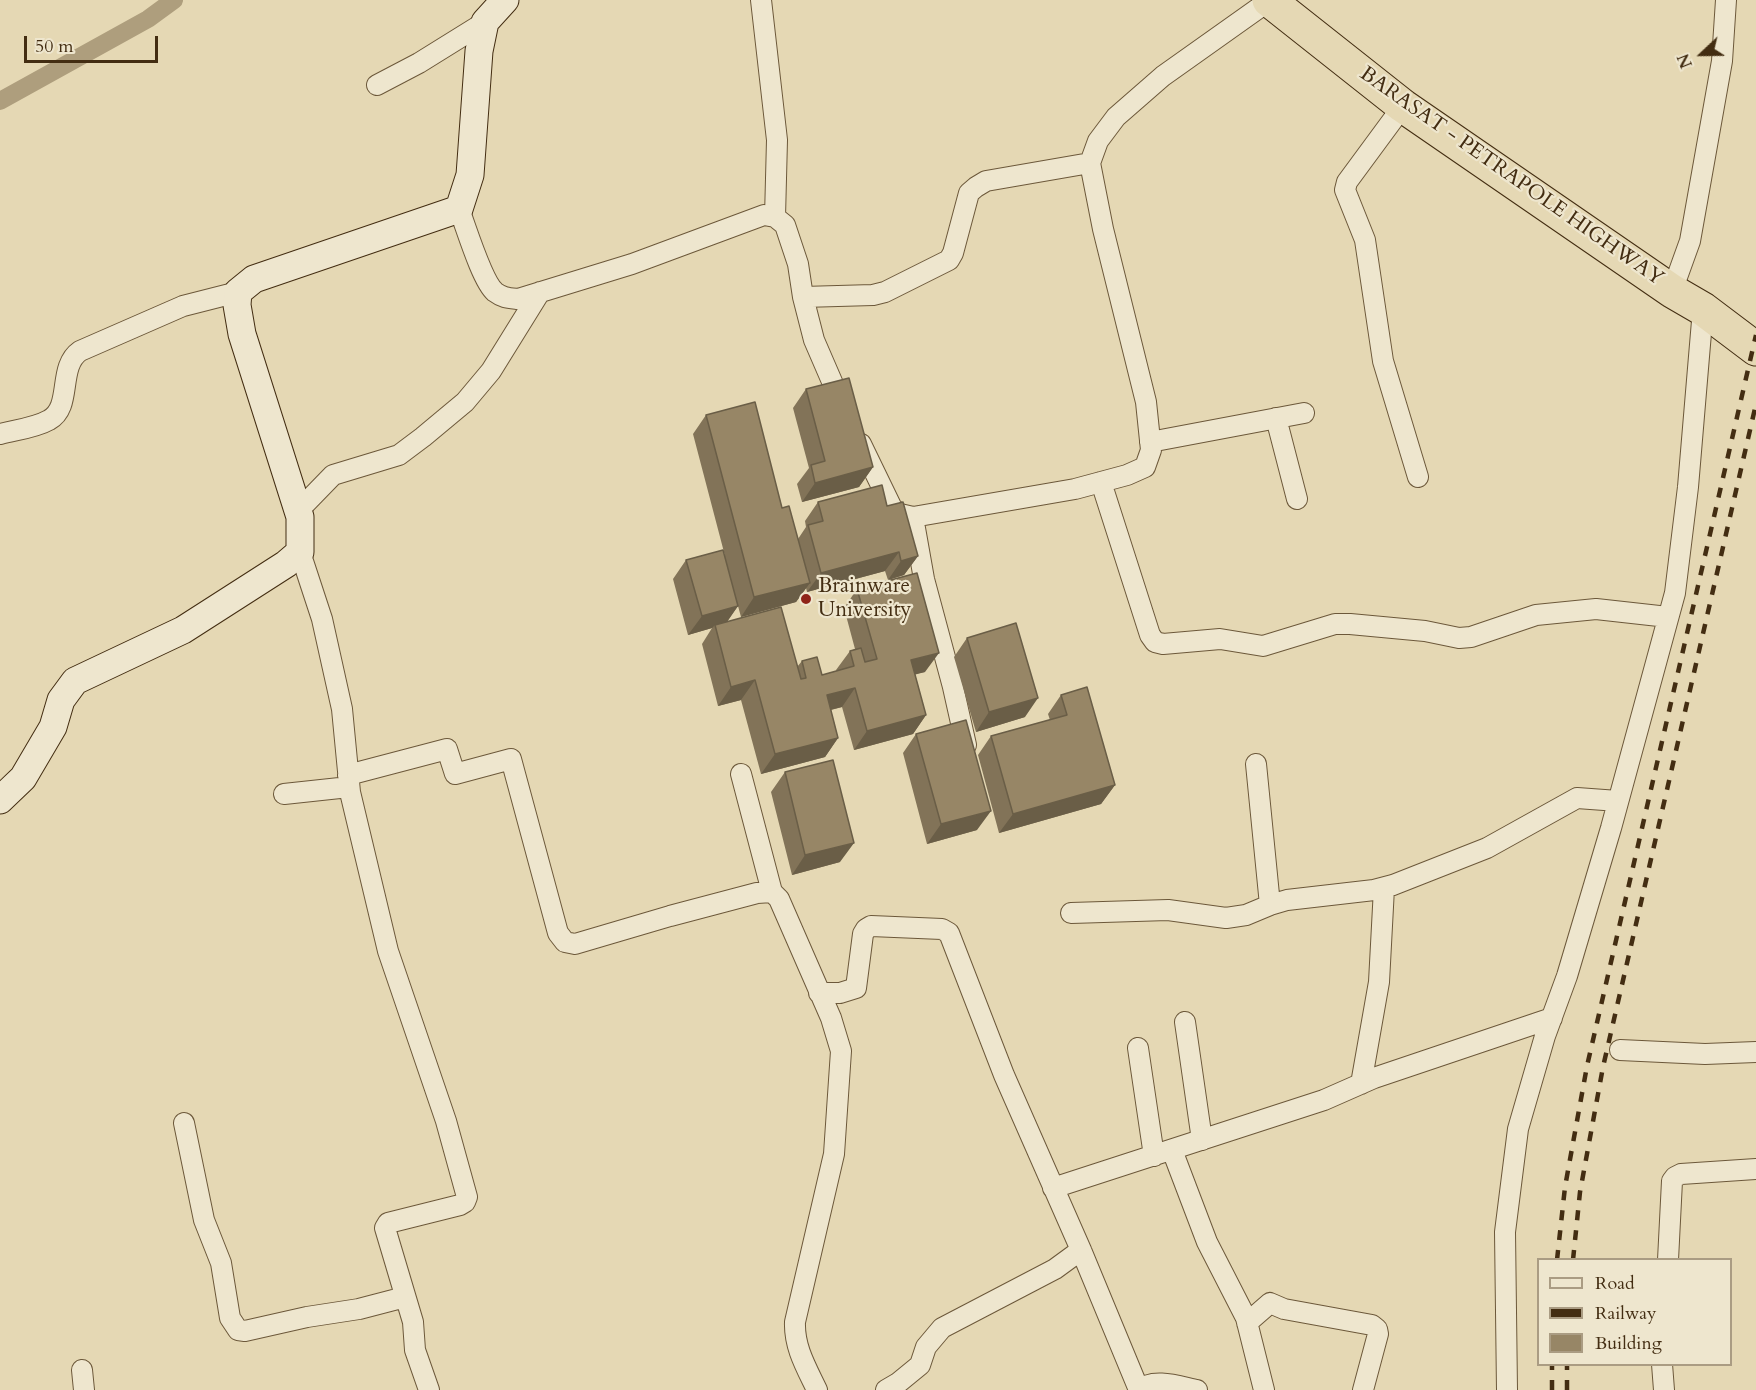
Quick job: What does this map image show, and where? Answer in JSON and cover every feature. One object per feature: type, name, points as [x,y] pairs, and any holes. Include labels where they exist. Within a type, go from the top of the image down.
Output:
[{"type":"highway","name":"BARASAT - PETRAPOLE HIGHWAY","points":[[1270,0],[1403,106],[1672,291],[1703,309],[1756,349]]},
{"type":"street","points":[[377,85],[419,63],[485,22],[505,0]]},
{"type":"street","points":[[761,0],[777,140],[775,217]]},
{"type":"street","points":[[485,22],[479,51],[470,175],[459,209],[484,274],[493,290],[505,298],[518,299],[632,264],[764,215],[775,217],[785,225],[798,264],[803,297],[814,340],[851,424],[892,508],[900,514],[913,517],[1075,489],[1127,475],[1145,466],[1151,450],[1146,402],[1103,229],[1090,163],[1098,141],[1116,117],[1163,76],[1270,0]]},
{"type":"street","points":[[1672,291],[1690,242],[1722,62],[1726,0]]},
{"type":"street","points":[[1403,106],[1347,182],[1345,190],[1365,240],[1383,361],[1418,477]]},
{"type":"street","points":[[803,297],[858,297],[885,292],[949,260],[969,194],[976,187],[987,182],[1090,163]]},
{"type":"street","points":[[0,434],[48,421],[56,416],[61,405],[68,364],[80,351],[183,306],[238,292],[254,279],[459,209]]},
{"type":"street","points":[[238,292],[237,305],[242,334],[300,517],[300,552],[322,620],[342,709],[349,781],[392,963],[446,1121],[467,1197],[460,1205],[388,1223],[385,1228],[413,1322],[415,1350],[429,1390]]},
{"type":"street","points":[[298,511],[333,475],[399,455],[465,402],[490,370],[540,292]]},
{"type":"street","points":[[1507,1390],[1505,1232],[1518,1129],[1567,976],[1675,593],[1688,487],[1703,309]]},
{"type":"street","points":[[1150,442],[1304,413]]},
{"type":"street","points":[[1276,418],[1297,499]]},
{"type":"street","points":[[1101,482],[1150,635],[1155,642],[1162,644],[1220,639],[1263,646],[1335,624],[1425,631],[1459,638],[1471,637],[1536,615],[1596,609],[1668,617]]},
{"type":"street","points":[[913,517],[924,579],[953,687],[969,760]]},
{"type":"street","points":[[0,800],[23,778],[53,727],[61,700],[75,681],[183,630],[286,564],[300,552]]},
{"type":"street","points":[[284,794],[349,781],[447,749],[455,774],[511,759],[558,933],[565,942],[575,944],[670,916],[772,891]]},
{"type":"street","points":[[1256,764],[1270,905]]},
{"type":"street","points":[[741,774],[772,891],[779,899],[831,1018],[841,1051],[836,1129],[827,1188],[795,1322],[794,1337],[798,1350],[817,1390]]},
{"type":"street","points":[[1071,913],[1168,910],[1226,918],[1246,915],[1287,900],[1383,888],[1487,849],[1577,798],[1618,801]]},
{"type":"street","points":[[1361,1084],[1378,982],[1383,888]]},
{"type":"street","points":[[819,993],[840,993],[856,988],[863,934],[871,926],[942,929],[950,933],[1004,1075],[1081,1250],[1139,1390],[1144,1385],[1152,1384],[1197,1390]]},
{"type":"street","points":[[1053,1188],[1324,1100],[1374,1078],[1552,1018]]},
{"type":"street","points":[[1185,1022],[1202,1140]]},
{"type":"street","points":[[1138,1048],[1163,1153],[1243,1311],[1264,1390]]},
{"type":"street","points":[[1620,1050],[1705,1054],[1756,1052]]},
{"type":"street","points":[[184,1123],[204,1220],[221,1263],[230,1318],[238,1330],[245,1331],[317,1315],[359,1309],[405,1297]]},
{"type":"street","points":[[1668,1258],[1672,1181],[1675,1177],[1756,1169]]},
{"type":"street","points":[[886,1390],[920,1365],[926,1347],[942,1329],[1055,1269],[1081,1250]]},
{"type":"street","points":[[1247,1323],[1267,1304],[1274,1303],[1288,1310],[1372,1325],[1377,1329],[1378,1334],[1363,1390]]},
{"type":"street","points":[[1662,1366],[1664,1390]]},
{"type":"street","points":[[82,1370],[84,1390]]},
{"type":"building","points":[[849,378],[873,467],[815,483],[811,465],[825,461],[806,389]]},
{"type":"building","points":[[755,402],[782,508],[789,506],[810,583],[754,597],[706,415]]},
{"type":"building","points":[[882,485],[887,506],[903,502],[918,556],[901,561],[899,552],[821,573],[808,525],[823,521],[818,502]]},
{"type":"building","points":[[723,550],[738,606],[702,616],[686,560]]},
{"type":"building","points":[[917,573],[939,653],[911,660],[926,715],[867,731],[855,688],[827,695],[838,738],[775,754],[755,680],[731,687],[715,625],[781,607],[801,679],[806,678],[802,661],[817,657],[822,675],[854,666],[850,651],[861,648],[865,662],[877,659],[857,589]]},
{"type":"building","points":[[1016,623],[1038,698],[989,712],[967,638]]},
{"type":"building","points":[[1087,687],[1115,785],[1013,814],[991,736],[1067,715],[1061,695]]},
{"type":"building","points":[[966,720],[991,811],[941,824],[916,734]]},
{"type":"building","points":[[833,760],[854,843],[805,855],[785,772]]},
{"type":"waterway","points":[[0,101],[148,19],[174,0]]},
{"type":"railway","points":[[1557,1258],[1565,1187],[1587,1066],[1756,335]]},
{"type":"railway","points":[[1573,1258],[1580,1192],[1603,1067],[1756,404]]},
{"type":"railway","points":[[1552,1366],[1552,1390]]},
{"type":"railway","points":[[1567,1366],[1567,1390]]},
{"type":"place","name":"Brainware University","points":[[806,599]]}]
